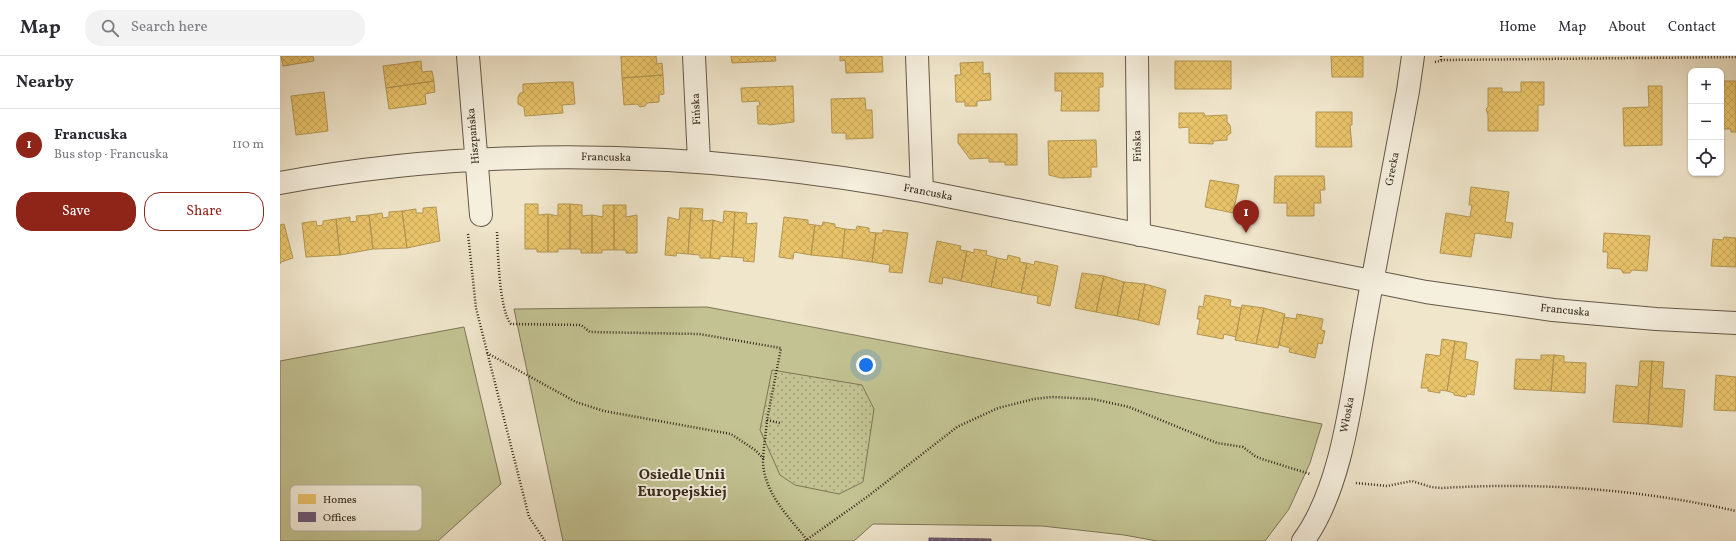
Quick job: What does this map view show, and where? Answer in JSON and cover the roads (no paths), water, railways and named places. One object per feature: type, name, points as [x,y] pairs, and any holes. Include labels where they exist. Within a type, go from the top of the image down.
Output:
[{"type":"street","name":"Hiszpańska","points":[[468,56],[482,223]]},
{"type":"street","name":"Fińska","points":[[694,56],[699,162]]},
{"type":"street","points":[[917,56],[922,191]]},
{"type":"street","name":"Fińska","points":[[1137,56],[1139,235]]},
{"type":"street","name":"Grecka","points":[[1372,282],[1408,91],[1423,60]]},
{"type":"street","name":"Francuska","points":[[280,183],[364,170],[476,160],[569,157],[699,162],[806,172],[922,191],[1372,282],[1462,298],[1553,310],[1656,319],[1736,323]]},
{"type":"street","name":"Włoska","points":[[1303,541],[1310,532],[1328,493],[1344,436],[1372,282]]},
{"type":"place","name":"Francuska","points":[[1246,233]]},
{"type":"district","name":"Osiedle Unii Europejskiej","points":[[682,484]]}]
